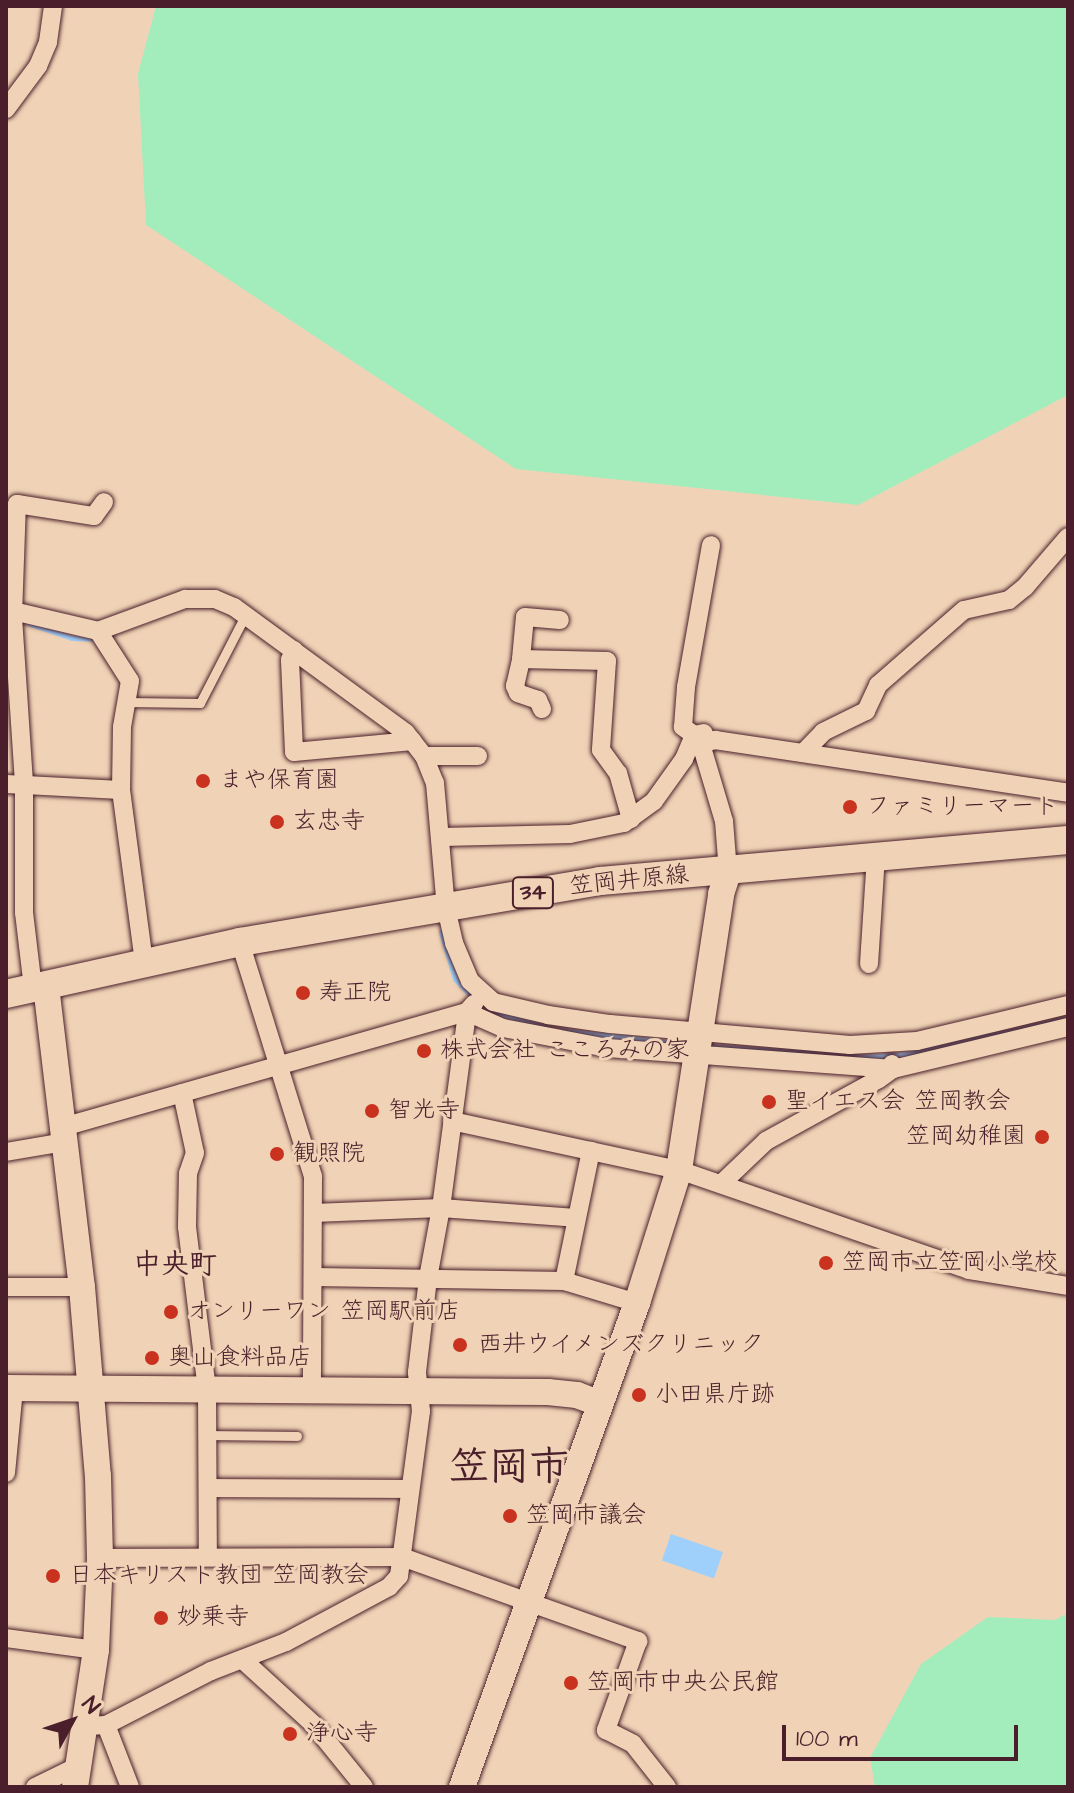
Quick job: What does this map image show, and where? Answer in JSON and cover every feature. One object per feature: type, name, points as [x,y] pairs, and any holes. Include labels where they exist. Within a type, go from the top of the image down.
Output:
[{"type":"main road","name":"笠岡井原線","points":[[28,989],[240,942],[600,881],[1068,840]]},
{"type":"street","points":[[6,109],[38,66],[48,42],[53,6]]},
{"type":"street","points":[[35,1787],[78,1776],[96,1725],[100,1558],[91,1389],[64,1135],[28,989],[15,784],[13,619],[17,504],[94,516],[104,502]]},
{"type":"street","points":[[803,753],[823,732],[866,711],[878,685],[964,610],[1009,600],[1025,587],[1068,537]]},
{"type":"street","points":[[711,545],[686,687],[683,727],[700,740],[1068,793]]},
{"type":"street","points":[[13,619],[101,636],[185,599],[215,599],[395,723],[403,742],[424,756],[478,756]]},
{"type":"street","points":[[542,709],[538,700],[518,693],[515,686],[525,617],[560,620]]},
{"type":"street","points":[[101,636],[130,681],[122,727],[121,790],[144,962]]},
{"type":"street","points":[[292,654],[294,752],[403,742]]},
{"type":"street","points":[[521,659],[607,661],[601,750],[618,773],[631,819]]},
{"type":"street","points":[[442,837],[570,834],[611,827],[631,819],[654,801],[700,740]]},
{"type":"street","points":[[462,1787],[637,1303],[679,1170],[721,894],[728,872],[724,821],[700,740]]},
{"type":"street","points":[[96,1725],[211,1671],[244,1661],[389,1587],[399,1576],[421,1411],[418,1391],[428,1278],[452,1121],[475,1003],[446,908],[435,783],[424,756]]},
{"type":"street","points":[[15,784],[121,790]]},
{"type":"street","points":[[869,964],[876,857]]},
{"type":"street","points":[[240,942],[313,1176],[315,1277],[312,1392]]},
{"type":"street","points":[[6,1152],[182,1093],[475,1003],[493,1002],[546,1026],[609,1036],[797,1052],[891,1056],[1062,1017]]},
{"type":"street","points":[[797,1052],[891,1056],[980,1038]]},
{"type":"street","points":[[721,1184],[766,1141],[891,1056]]},
{"type":"street","points":[[182,1093],[195,1153],[188,1173],[187,1227],[207,1390],[208,1557]]},
{"type":"street","points":[[452,1121],[679,1170],[969,1270],[1068,1286]]},
{"type":"street","points":[[564,1281],[591,1151]]},
{"type":"street","points":[[313,1213],[441,1208],[576,1218]]},
{"type":"street","points":[[315,1277],[564,1281],[637,1303]]},
{"type":"street","points":[[6,1287],[82,1287]]},
{"type":"street","points":[[6,1473],[10,1388],[548,1392],[577,1395],[600,1404]]},
{"type":"street","points":[[209,1488],[410,1489]]},
{"type":"street","points":[[100,1558],[402,1557],[638,1641],[606,1730],[633,1744],[667,1787]]},
{"type":"street","points":[[6,1638],[96,1650]]},
{"type":"street","points":[[244,1661],[313,1724],[364,1787]]},
{"type":"street","points":[[96,1725],[130,1787]]},
{"type":"lane","points":[[126,702],[200,703],[243,619]]},
{"type":"lane","points":[[208,1435],[297,1436]]},
{"type":"green space","points":[[156,6],[1068,6],[1068,395],[858,505],[516,469],[146,225],[138,74]]},
{"type":"green space","points":[[1068,1613],[1068,1787],[875,1787],[870,1758],[921,1664],[988,1617],[1055,1620]]},
{"type":"water","points":[[671,1534],[723,1552],[714,1578],[662,1560]]},
{"type":"waterway","points":[[30,624],[72,638],[97,639]]},
{"type":"waterway","points":[[441,932],[455,979],[484,1009],[549,1028]]},
{"type":"waterway","points":[[706,1046],[867,1057],[908,1054],[1068,1018]]},
{"type":"waterway","points":[[559,1030],[692,1045]]},
{"type":"place","name":"まや保育園","points":[[203,781]]},
{"type":"place","name":"ファミリーマート","points":[[850,807]]},
{"type":"place","name":"玄忠寺","points":[[277,822]]},
{"type":"place","name":"寿正院","points":[[303,993]]},
{"type":"place","name":"株式会社 こころみの家","points":[[424,1051]]},
{"type":"place","name":"聖イエス会 笠岡教会","points":[[769,1102]]},
{"type":"place","name":"智光寺","points":[[372,1111]]},
{"type":"place","name":"笠岡幼稚園","points":[[1042,1137]]},
{"type":"place","name":"観照院","points":[[277,1154]]},
{"type":"place","name":"笠岡市立笠岡小学校","points":[[826,1263]]},
{"type":"place","name":"オンリーワン 笠岡駅前店","points":[[171,1312]]},
{"type":"place","name":"西井ウイメンズクリニック","points":[[460,1345]]},
{"type":"place","name":"奥山食料品店","points":[[152,1358]]},
{"type":"place","name":"小田県庁跡","points":[[639,1395]]},
{"type":"place","name":"笠岡市議会","points":[[510,1516]]},
{"type":"place","name":"日本キリスト教団 笠岡教会","points":[[53,1576]]},
{"type":"place","name":"妙乗寺","points":[[161,1618]]},
{"type":"place","name":"笠岡市中央公民館","points":[[571,1683]]},
{"type":"place","name":"浄心寺","points":[[290,1734]]},
{"type":"district","name":"中央町","points":[[175,1265]]},
{"type":"district","name":"笠岡市","points":[[509,1468]]}]
